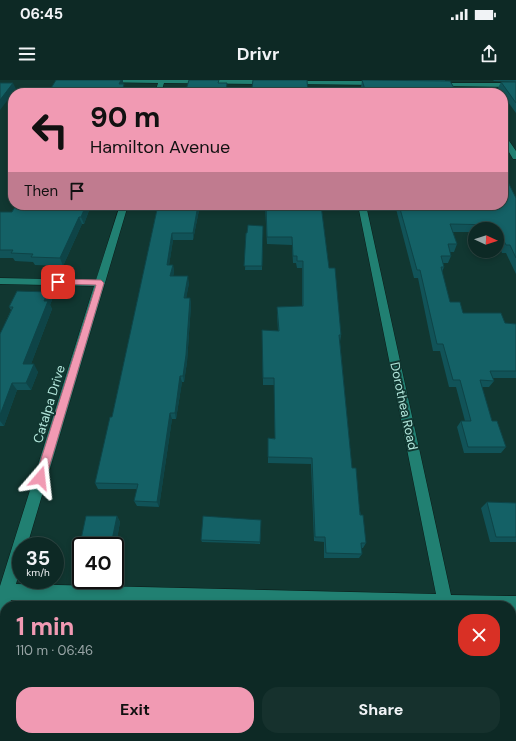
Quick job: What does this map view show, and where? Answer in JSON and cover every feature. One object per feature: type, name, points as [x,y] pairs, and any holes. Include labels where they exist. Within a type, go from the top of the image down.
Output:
[{"type":"street","points":[[89,80],[280,82]]},
{"type":"street","points":[[288,82],[336,84],[385,83]]},
{"type":"street","points":[[431,84],[470,82],[516,85]]},
{"type":"street","points":[[508,144],[516,157]]},
{"type":"street","name":"Catalpa Drive","points":[[1,601],[2,591],[101,283],[123,210]]},
{"type":"street","name":"Dorothea Road","points":[[363,210],[445,601]]},
{"type":"street","points":[[0,281],[101,283]]},
{"type":"street","points":[[2,591],[344,601]]},
{"type":"building","points":[[56,80],[121,80],[119,84],[124,84],[123,88],[51,88]]},
{"type":"building","points":[[189,80],[219,80],[218,83],[227,83],[226,88],[187,88]]},
{"type":"building","points":[[253,80],[307,80],[308,88],[268,88],[252,88]]},
{"type":"building","points":[[362,80],[450,81],[454,88],[364,88]]},
{"type":"building","points":[[501,82],[516,82],[516,103],[508,92],[508,88],[505,88]]},
{"type":"building","points":[[0,83],[13,83],[8,88],[0,100]]},
{"type":"building","points":[[508,182],[516,198],[516,258],[510,245],[506,245],[504,241],[504,222],[468,222],[468,224],[450,224],[457,244],[448,244],[451,256],[441,256],[444,267],[441,267],[450,302],[460,302],[463,313],[501,313],[505,323],[516,324],[516,371],[490,371],[494,381],[480,380],[492,421],[497,421],[506,447],[468,447],[461,421],[471,421],[460,380],[453,380],[443,344],[437,344],[420,270],[417,270],[400,210],[508,210]]},
{"type":"building","points":[[13,210],[84,210],[81,217],[79,217],[60,258],[31,257],[33,254],[11,253],[13,250],[0,250],[0,212],[12,212]]},
{"type":"building","points":[[157,210],[197,210],[193,233],[172,233],[167,265],[173,265],[170,276],[188,276],[184,298],[190,298],[183,376],[180,376],[175,413],[170,413],[157,502],[134,501],[138,484],[95,483],[110,417],[112,417]]},
{"type":"building","points":[[266,210],[322,210],[329,268],[335,268],[341,335],[339,335],[352,468],[356,468],[360,515],[363,515],[366,543],[361,543],[362,554],[326,553],[325,537],[315,537],[312,458],[268,457],[268,438],[275,439],[274,378],[263,378],[262,330],[279,331],[277,307],[303,306],[303,261],[297,261],[297,256],[293,256],[292,237],[267,237]]},
{"type":"building","points":[[248,225],[263,226],[262,266],[244,266],[246,233]]},
{"type":"building","points":[[17,291],[48,292],[44,301],[48,301],[23,364],[34,364],[26,383],[12,383],[0,415],[0,334],[13,307],[9,307]]},
{"type":"building","points":[[487,502],[516,503],[516,537],[496,537]]},
{"type":"building","points":[[86,516],[117,516],[113,537],[82,537]]},
{"type":"building","points":[[203,516],[261,520],[260,542],[201,540]]},
{"type":"route","points":[[40,478],[101,283],[58,282]]}]
